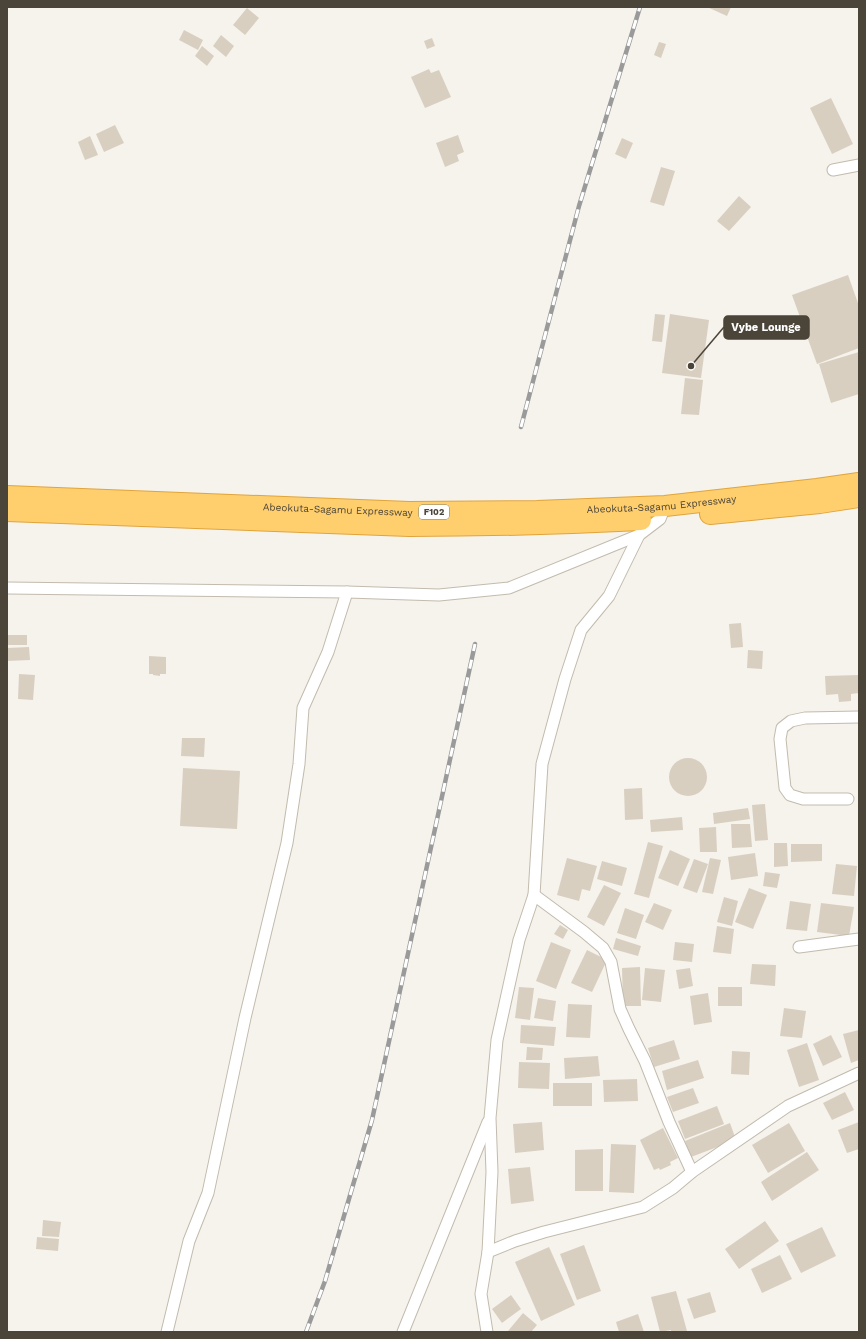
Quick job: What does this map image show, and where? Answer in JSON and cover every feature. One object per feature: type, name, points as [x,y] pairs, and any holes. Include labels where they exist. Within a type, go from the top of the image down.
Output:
[{"type":"highway","name":"Abeokuta-Sagamu Expressway","points":[[7,511],[409,526],[576,524],[859,483]]},
{"type":"highway","name":"Abeokuta-Sagamu Expressway","points":[[7,496],[409,512],[663,512],[751,510],[859,497]]},
{"type":"street","points":[[834,170],[859,165]]},
{"type":"street","points":[[487,1332],[481,1294],[488,1252],[492,1172],[490,1118],[497,1040],[519,940],[534,895],[542,764],[564,678],[581,630],[610,596],[639,535],[663,512]]},
{"type":"street","points":[[7,588],[347,592],[438,595],[509,588],[639,535]]},
{"type":"street","points":[[167,1332],[189,1241],[208,1193],[245,1018],[287,843],[299,764],[303,708],[328,652],[347,592]]},
{"type":"street","points":[[848,798],[803,798],[790,795],[785,788],[780,739],[782,728],[791,721],[805,718],[859,717]]},
{"type":"street","points":[[534,895],[603,948],[611,962],[620,1009],[645,1061],[669,1122],[692,1172]]},
{"type":"street","points":[[799,946],[859,939]]},
{"type":"street","points":[[488,1252],[515,1241],[544,1232],[643,1207],[673,1188],[692,1172],[788,1106],[859,1073]]},
{"type":"street","points":[[403,1332],[490,1118]]},
{"type":"building","points":[[707,7],[731,7],[727,16]]},
{"type":"building","points":[[247,8],[259,18],[245,35],[233,25]]},
{"type":"building","points":[[184,30],[203,40],[198,50],[179,40]]},
{"type":"building","points":[[221,35],[234,46],[226,57],[213,46]]},
{"type":"building","points":[[432,38],[435,46],[427,49],[424,41]]},
{"type":"building","points":[[659,42],[666,44],[661,58],[654,55]]},
{"type":"building","points":[[202,46],[214,56],[207,66],[195,56]]},
{"type":"building","points":[[429,69],[431,73],[439,70],[451,97],[425,108],[411,77]]},
{"type":"building","points":[[831,98],[853,144],[832,154],[810,108]]},
{"type":"building","points":[[115,125],[124,143],[104,152],[96,134]]},
{"type":"building","points":[[458,135],[464,152],[457,155],[459,161],[445,167],[436,143]]},
{"type":"building","points":[[90,136],[98,155],[85,160],[78,142]]},
{"type":"building","points":[[622,138],[633,143],[626,159],[615,154]]},
{"type":"building","points":[[661,167],[675,171],[664,206],[650,202]]},
{"type":"building","points":[[739,196],[751,207],[729,231],[717,221]]},
{"type":"building","points":[[848,275],[859,306],[859,348],[817,364],[792,295]]},
{"type":"building","points":[[655,314],[665,315],[662,342],[652,341]]},
{"type":"building","points":[[670,314],[709,320],[701,378],[662,373]]},
{"type":"building","points":[[859,352],[859,394],[831,403],[819,364]]},
{"type":"building","points":[[685,378],[703,380],[699,415],[681,414]]},
{"type":"building","points":[[741,623],[743,647],[731,648],[729,624]]},
{"type":"building","points":[[7,635],[27,635],[27,645],[7,645]]},
{"type":"building","points":[[29,647],[30,660],[7,661],[7,648]]},
{"type":"building","points":[[748,650],[763,651],[762,669],[747,668]]},
{"type":"building","points":[[149,656],[166,657],[166,674],[160,674],[160,676],[149,674]]},
{"type":"building","points":[[19,674],[35,675],[33,700],[18,699]]},
{"type":"building","points":[[859,675],[859,693],[851,694],[851,701],[839,702],[838,694],[826,695],[825,676]]},
{"type":"building","points":[[182,738],[205,738],[204,757],[181,756]]},
{"type":"building","points":[[684,758],[692,758],[702,763],[706,770],[706,784],[702,791],[692,796],[684,796],[674,791],[672,788],[669,781],[669,773],[674,763],[677,761]]},
{"type":"building","points":[[183,768],[240,771],[237,829],[180,826]]},
{"type":"building","points":[[642,788],[643,819],[625,820],[624,789]]},
{"type":"building","points":[[765,804],[768,840],[755,841],[752,805]]},
{"type":"building","points":[[748,808],[750,819],[714,824],[713,813]]},
{"type":"building","points":[[682,817],[683,830],[651,832],[650,820]]},
{"type":"building","points":[[731,824],[750,824],[752,847],[732,848]]},
{"type":"building","points":[[716,827],[717,852],[700,852],[699,828]]},
{"type":"building","points":[[648,842],[663,846],[649,898],[634,894]]},
{"type":"building","points":[[774,843],[787,843],[788,866],[774,867]]},
{"type":"building","points":[[791,844],[822,844],[822,861],[791,862]]},
{"type":"building","points":[[670,850],[690,859],[678,886],[658,878]]},
{"type":"building","points":[[755,853],[758,876],[731,880],[728,857]]},
{"type":"building","points":[[567,858],[597,866],[590,891],[582,889],[579,901],[557,895]]},
{"type":"building","points":[[710,858],[721,860],[713,894],[702,892]]},
{"type":"building","points":[[694,859],[708,864],[697,893],[683,888]]},
{"type":"building","points":[[602,861],[627,868],[622,886],[597,879]]},
{"type":"building","points":[[836,864],[857,866],[854,896],[832,894]]},
{"type":"building","points":[[765,872],[780,874],[777,888],[763,886]]},
{"type":"building","points":[[604,885],[621,893],[604,926],[587,917]]},
{"type":"building","points":[[749,888],[767,895],[753,929],[735,922]]},
{"type":"building","points":[[724,897],[738,901],[732,926],[717,922]]},
{"type":"building","points":[[790,901],[811,904],[807,931],[786,929]]},
{"type":"building","points":[[654,903],[672,910],[663,930],[645,922]]},
{"type":"building","points":[[821,903],[854,907],[849,936],[817,932]]},
{"type":"building","points":[[625,908],[644,915],[636,939],[617,933]]},
{"type":"building","points":[[560,925],[568,930],[563,939],[554,934]]},
{"type":"building","points":[[717,926],[734,929],[731,954],[713,952]]},
{"type":"building","points":[[616,938],[641,946],[638,956],[613,949]]},
{"type":"building","points":[[551,942],[571,950],[556,989],[536,981]]},
{"type":"building","points":[[675,942],[694,944],[692,962],[673,960]]},
{"type":"building","points":[[587,950],[607,960],[592,992],[571,983]]},
{"type":"building","points":[[752,964],[776,965],[775,986],[750,984]]},
{"type":"building","points":[[640,967],[641,1006],[623,1006],[622,968]]},
{"type":"building","points":[[645,968],[665,970],[661,1002],[642,1000]]},
{"type":"building","points":[[690,968],[693,986],[679,989],[676,970]]},
{"type":"building","points":[[519,987],[534,988],[530,1020],[515,1018]]},
{"type":"building","points":[[718,987],[742,987],[742,1006],[718,1006]]},
{"type":"building","points":[[708,993],[712,1022],[694,1025],[690,996]]},
{"type":"building","points":[[538,998],[556,1001],[553,1021],[534,1018]]},
{"type":"building","points":[[568,1004],[592,1005],[590,1038],[566,1037]]},
{"type":"building","points":[[784,1008],[806,1011],[802,1038],[780,1036]]},
{"type":"building","points":[[521,1025],[556,1027],[554,1046],[520,1043]]},
{"type":"building","points":[[859,1030],[859,1060],[851,1063],[843,1034]]},
{"type":"building","points":[[831,1035],[842,1057],[823,1066],[813,1044]]},
{"type":"building","points":[[674,1040],[680,1059],[654,1067],[648,1048]]},
{"type":"building","points":[[807,1043],[819,1080],[799,1087],[787,1050]]},
{"type":"building","points":[[527,1047],[543,1048],[542,1060],[526,1060]]},
{"type":"building","points":[[732,1051],[750,1052],[749,1075],[731,1074]]},
{"type":"building","points":[[598,1056],[600,1076],[565,1079],[564,1058]]},
{"type":"building","points":[[698,1060],[704,1078],[667,1090],[662,1071]]},
{"type":"building","points":[[519,1062],[550,1063],[549,1089],[518,1088]]},
{"type":"building","points":[[637,1079],[638,1101],[604,1102],[603,1080]]},
{"type":"building","points":[[553,1083],[592,1083],[592,1106],[553,1106]]},
{"type":"building","points":[[693,1088],[699,1103],[673,1112],[667,1097]]},
{"type":"building","points":[[845,1092],[854,1110],[832,1120],[823,1103]]},
{"type":"building","points":[[717,1106],[724,1124],[685,1139],[678,1121]]},
{"type":"building","points":[[542,1122],[544,1150],[515,1153],[513,1124]]},
{"type":"building","points":[[859,1122],[859,1149],[847,1153],[838,1130]]},
{"type":"building","points":[[730,1123],[736,1140],[691,1157],[685,1141]]},
{"type":"building","points":[[789,1123],[805,1151],[768,1173],[752,1145]]},
{"type":"building","points":[[663,1128],[678,1158],[670,1162],[671,1165],[660,1170],[659,1168],[654,1170],[640,1140]]},
{"type":"building","points":[[611,1144],[636,1145],[634,1193],[609,1192]]},
{"type":"building","points":[[603,1149],[603,1191],[575,1191],[575,1150]]},
{"type":"building","points":[[807,1152],[819,1170],[772,1201],[761,1182]]},
{"type":"building","points":[[530,1167],[534,1201],[511,1204],[508,1169]]},
{"type":"building","points":[[43,1220],[61,1222],[59,1237],[42,1236]]},
{"type":"building","points":[[765,1221],[779,1241],[739,1269],[725,1249]]},
{"type":"building","points":[[822,1227],[836,1256],[801,1273],[786,1244]]},
{"type":"building","points":[[37,1237],[59,1239],[58,1251],[36,1249]]},
{"type":"building","points":[[584,1245],[601,1291],[577,1300],[560,1254]]},
{"type":"building","points":[[549,1247],[575,1305],[541,1321],[515,1262]]},
{"type":"building","points":[[780,1255],[792,1279],[762,1293],[751,1269]]},
{"type":"building","points":[[676,1291],[687,1331],[671,1332],[671,1330],[660,1332],[651,1297]]},
{"type":"building","points":[[710,1292],[716,1312],[694,1319],[687,1299]]},
{"type":"building","points":[[511,1295],[521,1309],[502,1323],[492,1309]]},
{"type":"building","points":[[523,1313],[537,1325],[531,1332],[508,1331]]},
{"type":"building","points":[[638,1314],[644,1332],[619,1332],[616,1322]]},
{"type":"railway","points":[[521,427],[579,206],[640,7]]},
{"type":"railway","points":[[306,1332],[325,1281],[372,1120],[475,644]]},
{"type":"place","name":"Vybe Lounge","points":[[691,366]]}]
